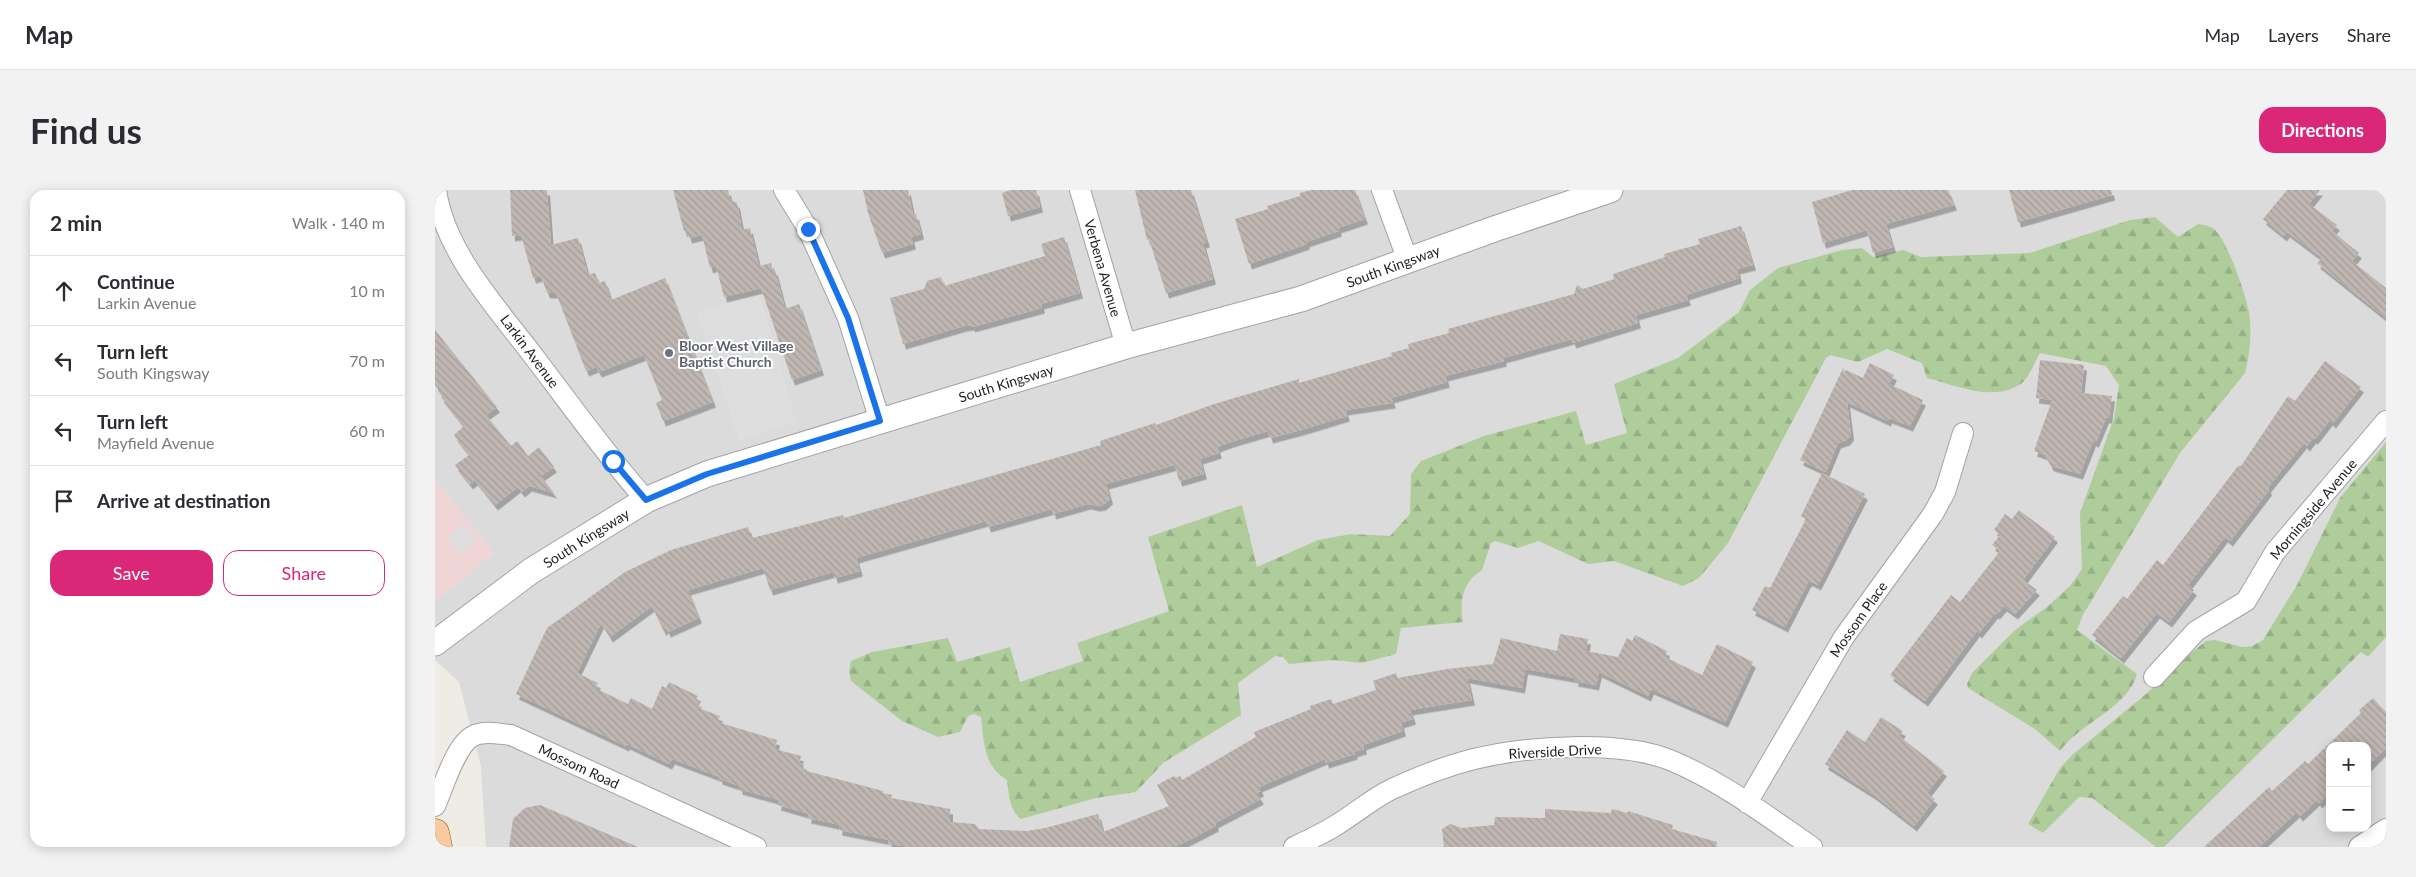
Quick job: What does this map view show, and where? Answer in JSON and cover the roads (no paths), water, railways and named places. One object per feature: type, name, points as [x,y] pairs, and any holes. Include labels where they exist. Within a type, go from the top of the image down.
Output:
[{"type":"main road","points":[[435,834],[438,847]]},
{"type":"street","name":"Larkin Avenue","points":[[436,190],[443,221],[469,268],[617,466],[646,500]]},
{"type":"street","points":[[784,190],[808,229],[848,318],[880,421]]},
{"type":"street","name":"Verbena Avenue","points":[[1081,190],[1126,346]]},
{"type":"street","points":[[1383,190],[1407,261]]},
{"type":"street","name":"South Kingsway","points":[[435,644],[531,571],[646,500],[707,474],[1126,346],[1301,299],[1610,190]]},
{"type":"street","name":"Morningside Avenue","points":[[2155,677],[2197,631],[2246,601],[2275,552],[2386,421]]},
{"type":"street","name":"Mossom Place","points":[[1747,803],[1844,637],[1933,514],[1945,492],[1963,433]]},
{"type":"street","name":"Mossom Road","points":[[435,806],[462,744],[474,735],[487,732],[511,735],[756,847]]},
{"type":"street","name":"Riverside Drive","points":[[1294,847],[1336,826],[1391,790],[1426,775],[1473,759],[1523,751],[1602,748],[1638,752],[1668,760],[1699,774],[1747,803],[1812,847]]},
{"type":"street","points":[[2359,847],[2386,829]]},
{"type":"place","name":"Bloor West Village Baptist Church","points":[[669,353]]}]
